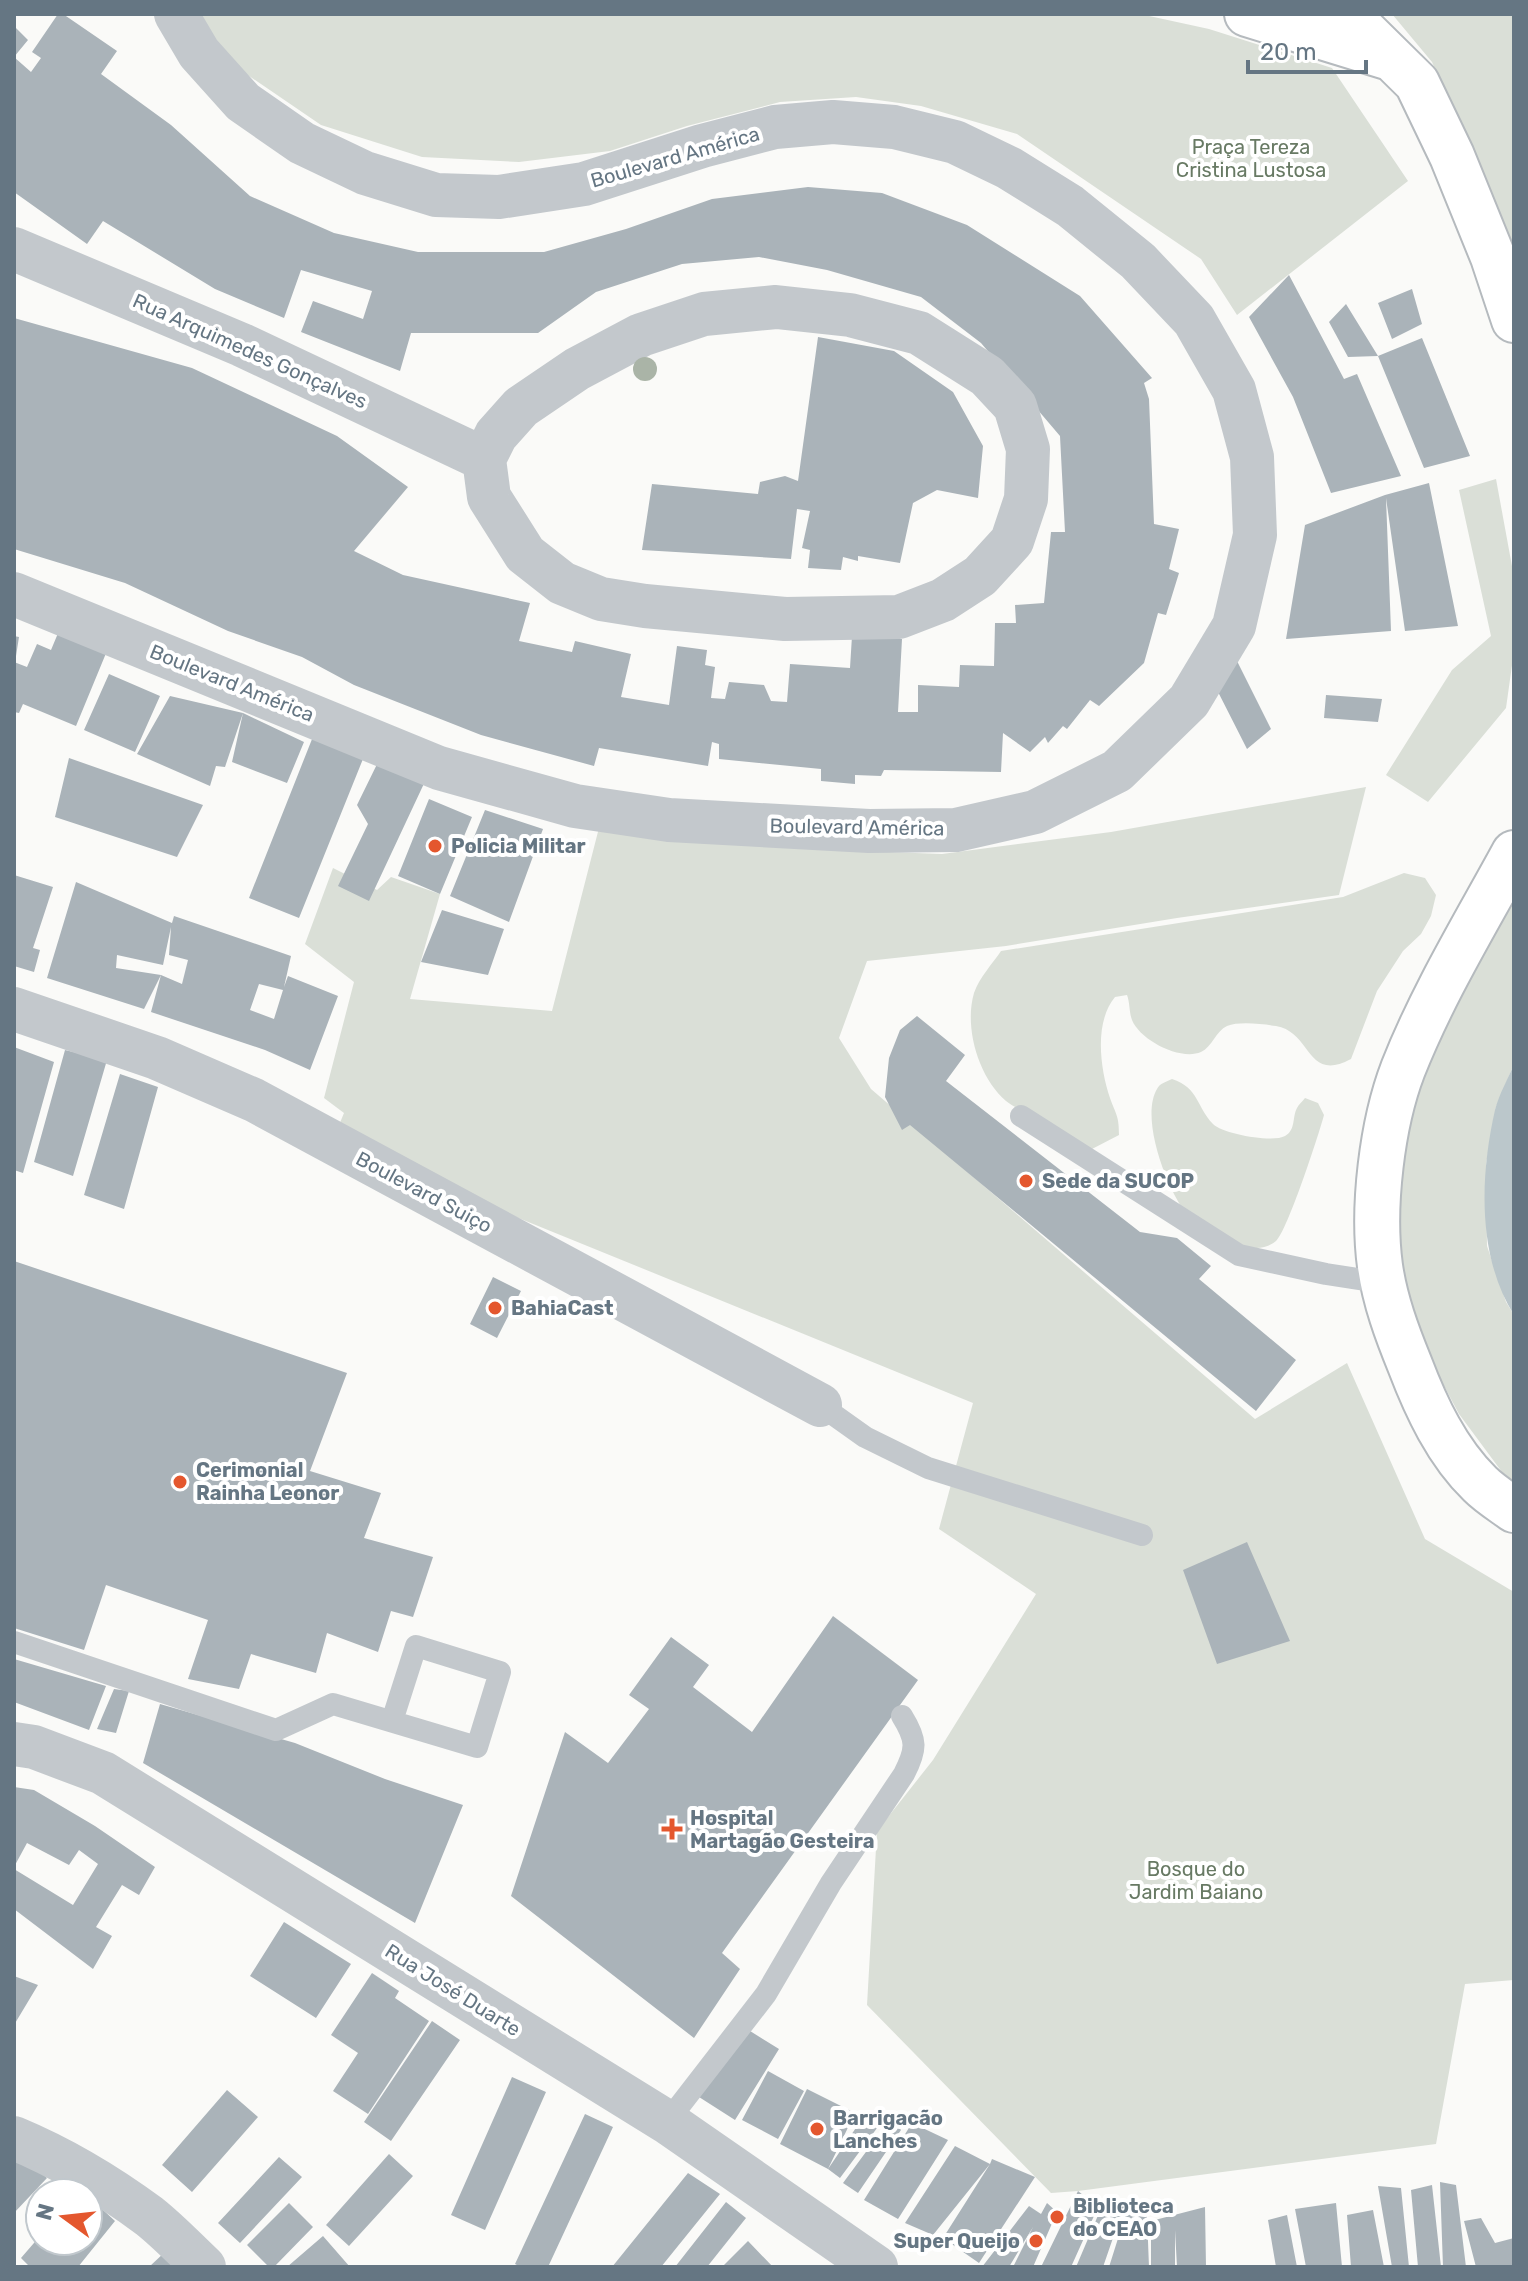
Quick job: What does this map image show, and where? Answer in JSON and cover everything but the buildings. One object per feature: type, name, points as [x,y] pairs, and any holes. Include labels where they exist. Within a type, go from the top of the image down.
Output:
[{"type":"main road","points":[[1247,14],[1394,60]]},
{"type":"main road","points":[[1347,14],[1417,83],[1452,156],[1493,257],[1514,320]]},
{"type":"main road","points":[[1514,853],[1428,1012],[1402,1071],[1385,1137],[1378,1205],[1380,1265],[1398,1337],[1444,1438],[1480,1484],[1514,1510]]},
{"type":"street","name":"Boulevard América","points":[[14,594],[439,768],[511,789],[575,806],[669,820],[869,831],[956,830],[1035,812],[1117,771],[1189,701],[1234,626],[1255,535],[1252,457],[1234,390],[1194,320],[1138,261],[1070,206],[1009,168],[955,142],[894,127],[833,122],[775,127],[584,184],[499,197],[436,195],[353,167],[302,143],[243,102],[199,53],[176,14]]},
{"type":"street","name":"Rua Arquimedes Gonçalves","points":[[14,249],[242,345],[484,459]]},
{"type":"street","points":[[776,307],[850,315],[919,333],[987,376],[1015,406],[1028,449],[1026,499],[1012,541],[980,576],[943,600],[899,617],[785,619],[601,599],[562,583],[525,554],[489,497],[484,459],[496,435],[521,407],[577,369],[641,335],[704,314],[776,307]]},
{"type":"street","name":"Boulevard Suiço","points":[[14,1009],[157,1058],[254,1100],[820,1405]]},
{"type":"street","name":"Rua José Duarte","points":[[14,1744],[34,1747],[103,1773],[667,2122],[876,2267]]},
{"type":"street","points":[[14,2138],[49,2153],[112,2191],[150,2217],[204,2267]]},
{"type":"lane","points":[[1021,1116],[1239,1255],[1384,1283]]},
{"type":"lane","points":[[820,1405],[865,1437],[928,1468],[1142,1535]]},
{"type":"lane","points":[[14,1642],[276,1730],[333,1704],[477,1747],[500,1672],[416,1646],[392,1721]]},
{"type":"lane","points":[[667,2122],[766,1994],[831,1883],[904,1774],[914,1755],[914,1735],[902,1716]]},
{"type":"green space","name":"Praça Tereza Cristina Lustosa","points":[[193,14],[1140,14],[1209,29],[1332,68],[1408,181],[1237,315],[1201,259],[1017,134],[921,106],[856,97],[780,102],[687,126],[610,151],[519,162],[422,157],[321,125],[217,54]]},
{"type":"green space","points":[[1392,14],[1514,14],[1514,273],[1482,172],[1432,62]]},
{"type":"green space","points":[[1496,479],[1514,577],[1514,651],[1506,708],[1428,802],[1386,775],[1452,670],[1491,636],[1459,490]]},
{"type":"green space","name":"Bosque do Jardim Baiano","points":[[1366,787],[1339,895],[1006,946],[867,961],[839,1038],[871,1089],[1255,1419],[1347,1363],[1425,1539],[1514,1592],[1514,1980],[1465,1984],[1436,2144],[1051,2193],[867,2005],[877,1831],[933,1760],[1036,1594],[939,1529],[973,1403],[332,1142],[344,1113],[324,1098],[354,982],[305,944],[333,868],[377,890],[391,877],[440,894],[410,999],[552,1011],[601,820],[888,852],[942,854],[1111,832]]},
{"type":"green space","points":[[1514,838],[1514,1064],[1496,1107],[1486,1164],[1487,1246],[1506,1302],[1514,1315],[1514,1482],[1502,1472],[1459,1414],[1417,1335],[1395,1266],[1391,1198],[1411,1037]]},
{"type":"green space","points":[[1404,873],[1425,878],[1436,895],[1431,916],[1421,934],[1403,951],[1377,991],[1351,1059],[1336,1065],[1325,1065],[1317,1061],[1288,1030],[1251,1023],[1227,1026],[1201,1052],[1182,1054],[1162,1047],[1143,1035],[1131,1017],[1127,995],[1115,997],[1104,1019],[1101,1046],[1104,1074],[1118,1119],[1119,1135],[1092,1149],[1051,1123],[1006,1101],[996,1091],[981,1065],[972,1036],[971,1006],[979,982],[1001,951],[1343,897]]},
{"type":"green space","points":[[1172,1079],[1192,1092],[1207,1117],[1218,1128],[1248,1136],[1285,1136],[1291,1130],[1297,1108],[1305,1098],[1318,1103],[1324,1115],[1310,1161],[1281,1234],[1268,1246],[1253,1248],[1237,1243],[1192,1221],[1183,1210],[1159,1157],[1152,1119],[1152,1102],[1157,1089]]},
{"type":"shaded area","points":[[1514,1064],[1514,1315],[1493,1267],[1485,1215],[1485,1188],[1495,1110]]},
{"type":"place","name":"Policia Militar","points":[[435,846]]},
{"type":"place","name":"Sede da SUCOP","points":[[1026,1181]]},
{"type":"place","name":"BahiaCast","points":[[495,1308]]},
{"type":"place","name":"Cerimonial Rainha Leonor","points":[[180,1482]]},
{"type":"place","name":"Hospital Martagão Gesteira","points":[[672,1829]]},
{"type":"place","name":"Barrigacão Lanches","points":[[817,2129]]},
{"type":"place","name":"Biblioteca do CEAO","points":[[1057,2217]]},
{"type":"place","name":"Super Queijo","points":[[1036,2241]]}]
